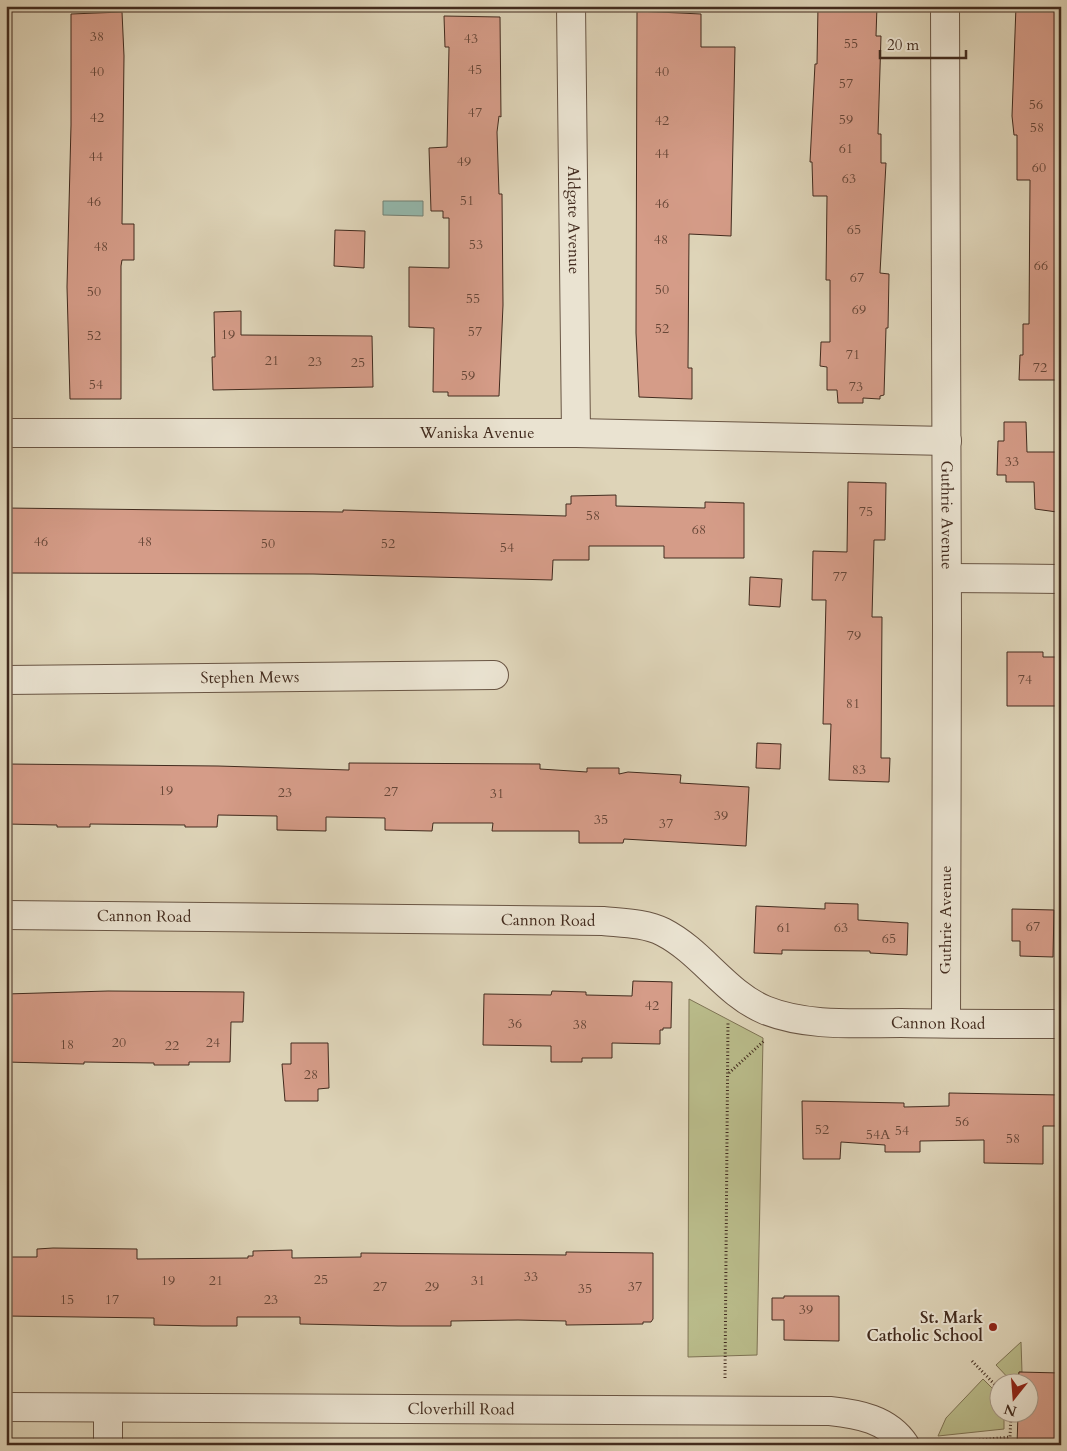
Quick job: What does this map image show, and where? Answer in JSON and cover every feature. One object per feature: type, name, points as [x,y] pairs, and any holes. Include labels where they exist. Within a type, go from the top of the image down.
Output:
[{"type":"street","name":"Aldgate Avenue","points":[[572,6],[576,432]]},
{"type":"street","name":"Guthrie Avenue","points":[[945,6],[947,441],[946,1024]]},
{"type":"street","name":"Waniska Avenue","points":[[6,433],[576,432],[947,441]]},
{"type":"street","points":[[947,578],[1061,579]]},
{"type":"street","name":"Stephen Mews","points":[[6,680],[494,675]]},
{"type":"street","name":"Cannon Road","points":[[6,915],[603,921],[628,923],[661,931],[686,947],[728,987],[748,1001],[783,1015],[846,1023],[1061,1024]]},
{"type":"street","name":"Cloverhill Road","points":[[6,1407],[830,1411],[872,1419],[900,1438],[905,1445]]},
{"type":"street","points":[[108,1408],[108,1445]]},
{"type":"path","points":[[726,1378],[728,987]]},
{"type":"path","points":[[728,1073],[766,1040],[783,1015]]},
{"type":"path","points":[[972,1361],[990,1380]]},
{"type":"path","points":[[940,1444],[1010,1437],[1010,1424]]},
{"type":"green space","points":[[689,999],[763,1038],[757,1355],[688,1357]]},
{"type":"green space","points":[[1021,1342],[1022,1372],[1019,1372],[1019,1374],[1004,1374],[996,1365]]},
{"type":"green space","points":[[983,1379],[990,1386],[990,1424],[1004,1424],[1004,1429],[938,1436],[946,1418]]},
{"type":"water","points":[[383,201],[423,201],[423,216],[383,215]]},
{"type":"building","points":[[818,6],[877,6],[876,36],[881,36],[878,134],[881,134],[881,163],[886,163],[880,273],[889,274],[888,328],[886,328],[884,395],[880,396],[880,399],[863,398],[863,403],[838,403],[837,390],[827,390],[827,367],[820,366],[821,342],[830,342],[830,280],[826,280],[827,196],[813,196],[812,162],[810,162],[815,64],[817,64]]},
{"type":"building","points":[[1016,6],[1061,6],[1061,380],[1019,380],[1020,355],[1023,355],[1023,324],[1029,324],[1030,180],[1017,180],[1017,135],[1014,135],[1012,116]]},
{"type":"building","points":[[637,11],[701,14],[701,47],[735,47],[731,236],[689,234],[688,368],[692,368],[692,399],[639,397],[636,333]]},
{"type":"building","points":[[122,12],[124,56],[122,224],[134,224],[134,260],[122,260],[121,266],[121,399],[70,399],[67,287],[71,125],[71,14]]},
{"type":"building","points":[[444,16],[500,17],[501,117],[499,116],[497,132],[499,194],[502,194],[503,305],[499,396],[448,396],[448,392],[433,392],[434,328],[409,327],[409,267],[449,268],[449,218],[443,218],[443,211],[431,211],[429,148],[447,147],[449,47],[445,47]]},
{"type":"building","points":[[335,230],[365,231],[364,268],[334,266]]},
{"type":"building","points":[[241,311],[241,335],[372,336],[373,387],[213,390],[212,357],[215,357],[214,312]]},
{"type":"building","points":[[1004,422],[1026,422],[1027,452],[1060,452],[1061,510],[1057,510],[1057,512],[1035,509],[1034,482],[1006,482],[1006,475],[997,475],[998,441],[1004,441]]},
{"type":"building","points":[[848,482],[886,483],[885,540],[874,540],[872,617],[882,617],[881,758],[890,758],[889,782],[829,780],[831,724],[823,724],[826,600],[812,600],[813,551],[847,552]]},
{"type":"building","points":[[616,495],[616,506],[705,508],[705,502],[744,503],[744,558],[664,558],[664,546],[589,546],[589,560],[553,560],[552,580],[313,574],[6,573],[6,508],[343,512],[343,510],[566,516],[566,504],[571,504],[571,496]]},
{"type":"building","points":[[750,577],[782,579],[780,607],[749,605]]},
{"type":"building","points":[[1007,652],[1043,652],[1043,657],[1061,657],[1061,706],[1007,706]]},
{"type":"building","points":[[757,743],[781,744],[780,769],[756,768]]},
{"type":"building","points":[[349,763],[540,764],[540,769],[587,772],[587,768],[619,768],[619,774],[628,772],[681,775],[680,783],[749,787],[746,846],[624,839],[623,843],[579,843],[579,831],[492,831],[493,823],[433,823],[432,831],[385,830],[385,818],[326,817],[326,831],[277,830],[277,816],[218,815],[217,827],[90,824],[90,827],[57,827],[57,825],[6,824],[6,764],[218,766],[349,770]]},
{"type":"building","points":[[825,903],[858,904],[858,920],[908,923],[907,955],[870,953],[870,951],[782,950],[782,954],[754,953],[756,906],[825,909]]},
{"type":"building","points":[[1012,909],[1054,910],[1053,957],[1020,956],[1020,941],[1012,941]]},
{"type":"building","points":[[633,981],[672,982],[671,1028],[660,1030],[660,1044],[612,1043],[612,1058],[582,1058],[582,1062],[551,1062],[551,1046],[483,1045],[484,994],[551,995],[552,991],[586,992],[586,995],[632,996]]},
{"type":"building","points":[[108,991],[244,992],[243,1022],[231,1022],[230,1062],[189,1062],[189,1065],[154,1065],[154,1063],[6,1062],[6,994]]},
{"type":"building","points":[[291,1043],[328,1043],[329,1088],[318,1089],[318,1101],[285,1101],[282,1064],[291,1064]]},
{"type":"building","points":[[949,1093],[1061,1095],[1061,1126],[1043,1126],[1043,1164],[984,1163],[984,1140],[920,1141],[920,1152],[885,1152],[885,1145],[841,1142],[840,1159],[803,1159],[802,1101],[904,1103],[904,1107],[949,1106]]},
{"type":"building","points":[[37,1249],[137,1249],[137,1259],[248,1258],[248,1256],[253,1256],[253,1251],[292,1250],[292,1258],[361,1257],[361,1253],[566,1255],[566,1252],[653,1253],[653,1319],[651,1322],[643,1322],[643,1324],[566,1325],[566,1321],[518,1320],[451,1321],[451,1326],[398,1326],[300,1324],[300,1317],[237,1317],[237,1326],[202,1326],[154,1325],[154,1318],[6,1316],[6,1257],[37,1257]]},
{"type":"building","points":[[784,1296],[839,1296],[839,1341],[784,1340],[784,1320],[772,1320],[772,1298],[784,1298]]},
{"type":"building","points":[[1019,1372],[1061,1373],[1061,1445],[1017,1445],[1018,1424],[1040,1424],[1040,1374],[1019,1374]]},
{"type":"place","name":"St. Mark Catholic School","points":[[993,1327]]}]
